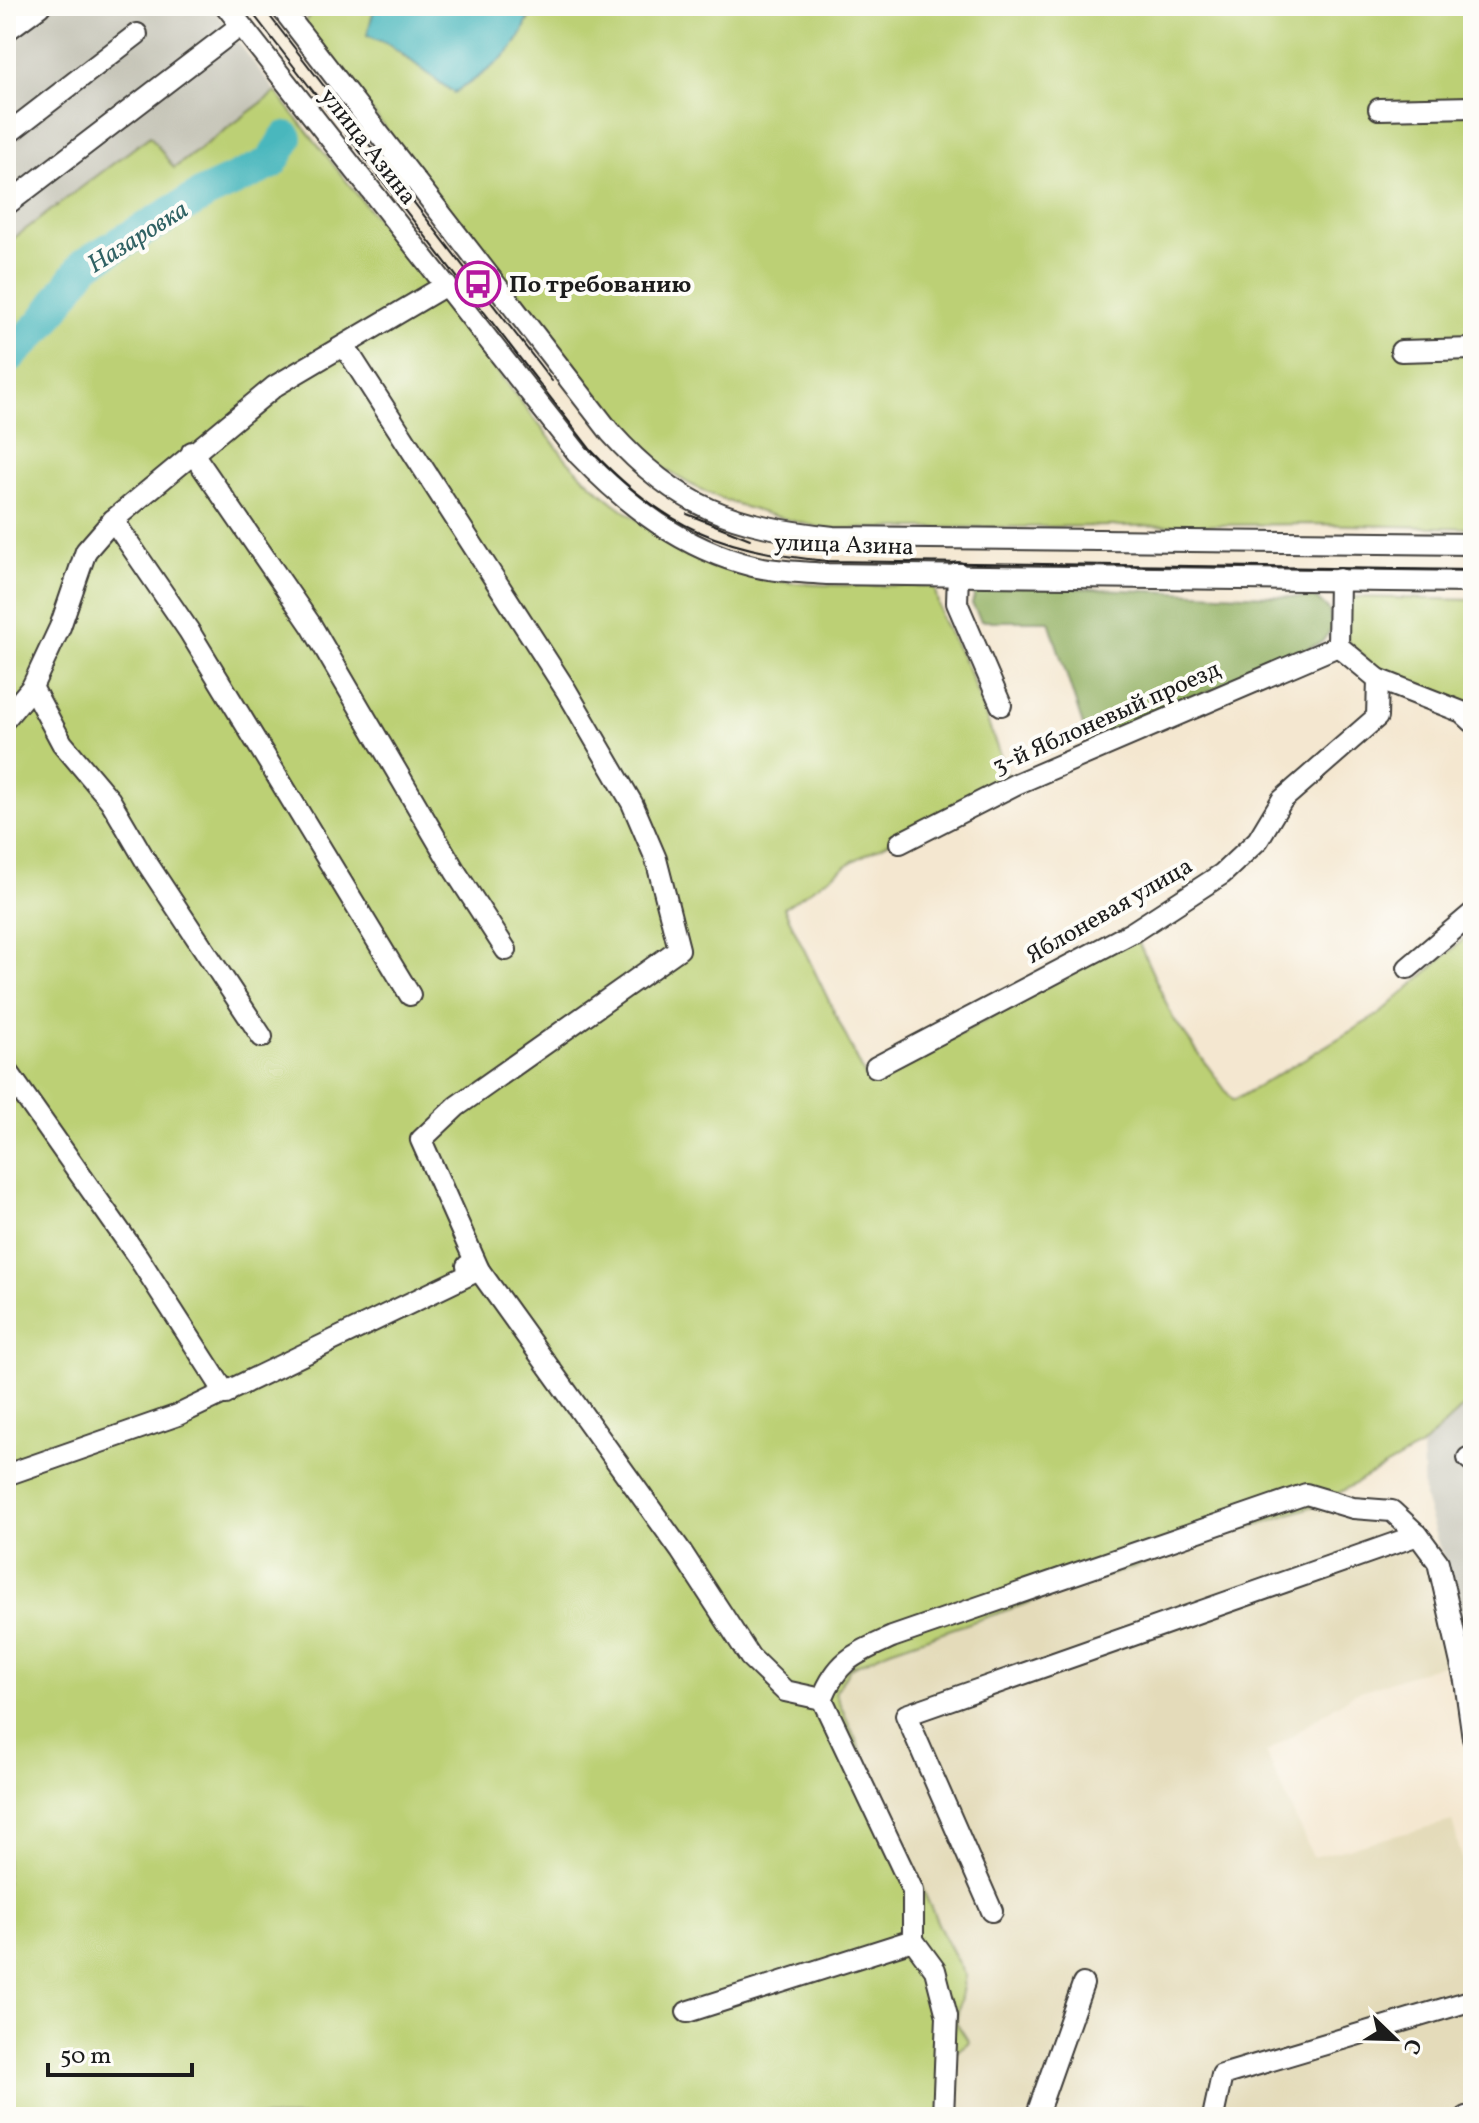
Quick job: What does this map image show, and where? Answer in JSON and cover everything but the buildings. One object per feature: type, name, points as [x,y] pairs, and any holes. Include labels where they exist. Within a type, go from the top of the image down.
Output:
[{"type":"street","points":[[6,31],[40,6]]},
{"type":"street","name":"улица Азина","points":[[226,6],[579,455],[620,498],[657,524],[703,548],[754,566],[827,574],[958,573],[1473,582]]},
{"type":"street","name":"улица Азина","points":[[280,6],[610,432],[643,469],[676,493],[764,529],[833,537],[1473,544]]},
{"type":"street","points":[[6,205],[240,26]]},
{"type":"street","points":[[6,135],[137,34]]},
{"type":"street","points":[[1379,109],[1473,107]]},
{"type":"street","points":[[6,718],[32,687],[60,627],[86,551],[113,520],[275,386],[331,350],[345,347],[446,285]]},
{"type":"street","points":[[345,347],[566,690],[632,803],[656,859],[679,949],[457,1106],[421,1140],[473,1268],[681,1551],[750,1657],[785,1691],[822,1699]]},
{"type":"street","points":[[1401,351],[1473,349]]},
{"type":"street","points":[[192,452],[311,625],[447,858],[506,950]]},
{"type":"street","points":[[113,520],[189,631],[410,995]]},
{"type":"street","points":[[958,573],[957,603],[1001,705]]},
{"type":"street","points":[[1339,579],[1338,646],[1378,679],[1462,712],[1473,722]]},
{"type":"street","name":"3-й Яблоневый проезд","points":[[900,843],[1016,784],[1338,646]]},
{"type":"street","name":"Яблоневая улица","points":[[876,1067],[1133,932],[1222,874],[1258,840],[1282,800],[1377,717],[1378,679]]},
{"type":"street","points":[[32,687],[62,743],[110,800],[147,863],[262,1037]]},
{"type":"street","points":[[1408,968],[1473,913]]},
{"type":"street","points":[[6,1069],[138,1257],[226,1394]]},
{"type":"street","points":[[6,1475],[178,1415],[226,1394],[473,1268]]},
{"type":"street","points":[[943,2117],[947,2016],[935,1970],[913,1940],[913,1891],[822,1699],[847,1657],[892,1637],[1306,1494],[1353,1508],[1392,1511],[1418,1535],[1438,1562],[1469,1679],[1473,1738]]},
{"type":"street","points":[[992,1911],[906,1715],[1418,1535]]},
{"type":"street","points":[[687,2012],[913,1940]]},
{"type":"street","points":[[1036,2117],[1083,1984]]},
{"type":"street","points":[[1213,2117],[1222,2075],[1473,2000]]},
{"type":"street","points":[[1467,2117],[1473,2115]]},
{"type":"shaded area","points":[[6,6],[211,6],[276,92],[174,168],[149,136],[6,244]]},
{"type":"shaded area","points":[[1473,1398],[1473,1682],[1444,1563],[1424,1498],[1422,1446]]},
{"type":"shaded area","points":[[1319,1504],[1401,1533],[1430,1568],[1448,1663],[1354,1693],[1266,1753],[1313,1857],[1452,1821],[1473,1898],[1473,2117],[955,2117],[950,2057],[965,1975],[944,1937],[835,1693],[850,1668],[890,1650]]},
{"type":"green space","points":[[319,6],[375,6],[368,35],[390,45],[408,60],[529,21],[529,6],[1473,6],[1473,528],[1312,524],[828,529],[759,512],[714,496],[672,474],[653,460],[613,420],[303,23]]},
{"type":"green space","points":[[276,92],[568,461],[615,504],[668,538],[746,575],[815,585],[934,586],[942,620],[968,669],[1009,780],[853,861],[784,908],[869,1084],[1136,937],[1173,1018],[1233,1101],[1381,1013],[1473,931],[1473,1398],[1422,1446],[1319,1504],[890,1650],[850,1668],[835,1693],[944,1937],[965,1976],[956,2022],[969,2042],[950,2057],[955,2117],[6,2117],[6,244],[150,136],[174,168]]},
{"type":"green space","points":[[978,584],[1316,598],[1329,610],[1332,628],[1322,642],[1089,744],[1049,621],[981,621],[972,604]]},
{"type":"green space","points":[[1353,597],[1473,600],[1473,711],[1376,669],[1347,640],[1347,604]]},
{"type":"water","points":[[375,6],[529,6],[522,34],[513,46],[491,67],[454,93],[390,45],[367,35]]},
{"type":"waterway","name":"Назаровка","points":[[6,359],[42,324],[85,264],[206,193],[271,163],[286,138]]},
{"type":"tram line","points":[[247,6],[591,450],[644,499],[698,531],[757,551],[828,561],[1473,570]]},
{"type":"tram line","points":[[262,6],[552,381]]},
{"type":"tram line","points":[[687,514],[750,539]]},
{"type":"place","name":"По требованию","points":[[478,284]]}]
